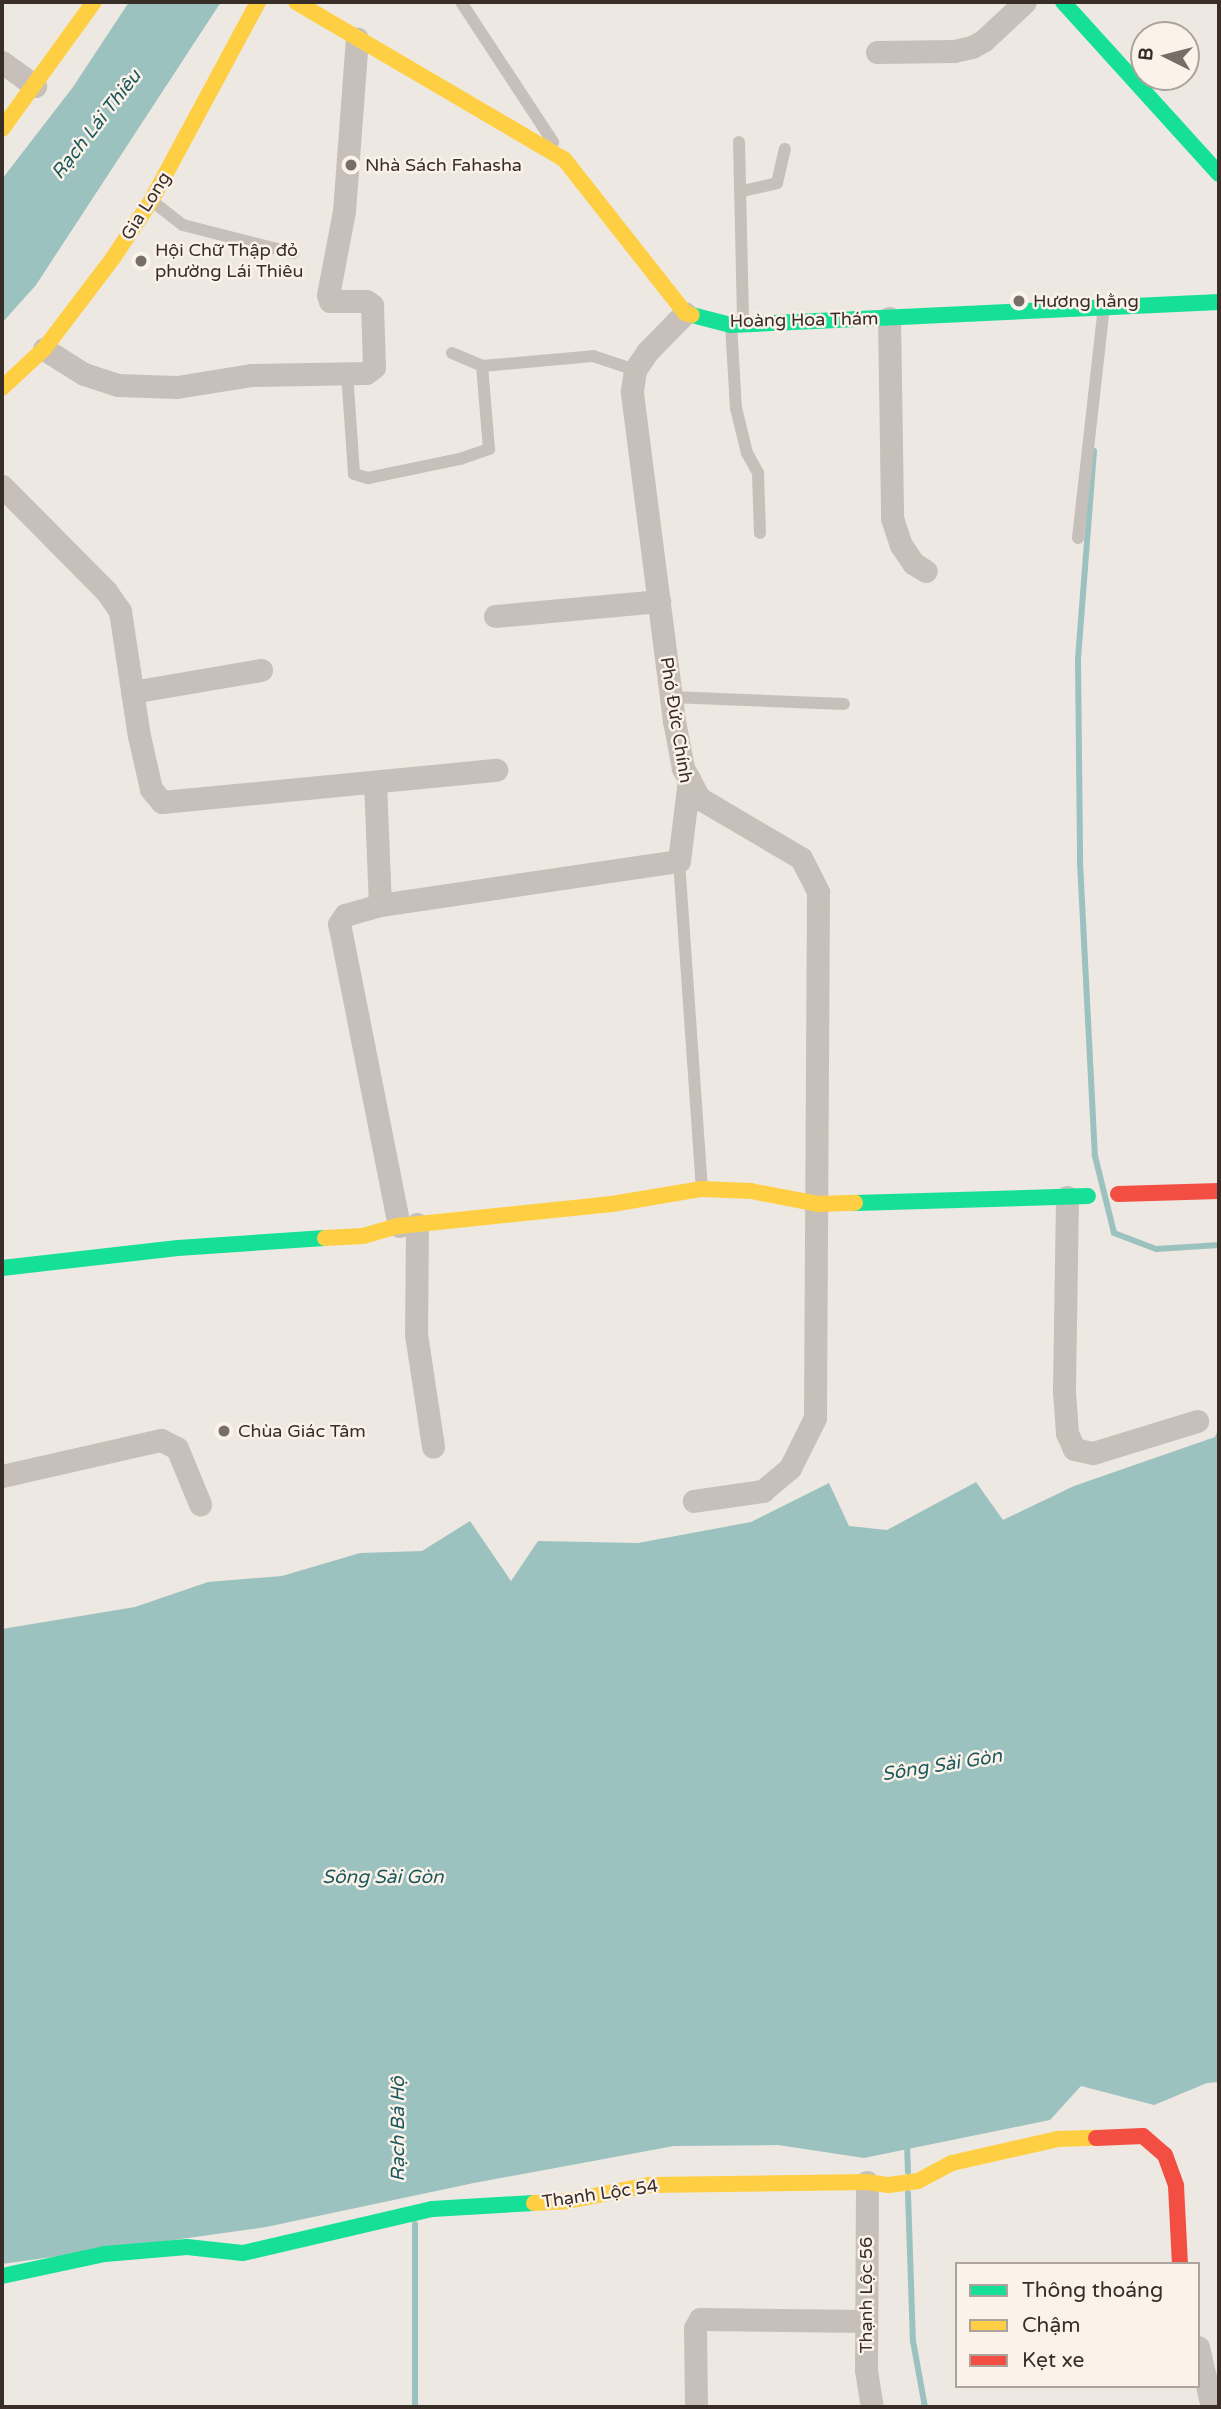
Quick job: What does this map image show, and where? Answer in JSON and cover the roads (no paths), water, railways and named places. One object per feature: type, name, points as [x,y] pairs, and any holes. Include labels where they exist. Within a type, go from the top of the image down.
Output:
[{"type":"street","points":[[2,129],[94,2]]},
{"type":"street","name":"Gia Long","points":[[2,388],[44,349],[152,201],[258,2]]},
{"type":"street","points":[[296,2],[564,159],[685,313],[647,352],[635,370]]},
{"type":"street","points":[[877,52],[954,51],[972,47],[984,41],[1025,2]]},
{"type":"street","points":[[1063,2],[1219,174]]},
{"type":"street","points":[[44,349],[84,374],[117,385],[177,387],[252,375],[366,373],[374,367],[372,305],[366,300],[330,301],[328,295],[344,211],[357,38]]},
{"type":"street","points":[[2,62],[35,86]]},
{"type":"street","name":"Hoàng Hoa Thám","points":[[685,313],[737,325],[1219,302]]},
{"type":"street","points":[[889,318],[892,518],[901,545],[913,563],[926,571]]},
{"type":"street","name":"Phó Đức Chính","points":[[635,370],[632,391],[671,697],[683,768],[689,779],[678,861]]},
{"type":"street","points":[[2,486],[106,591],[120,611],[151,789],[162,802],[496,770]]},
{"type":"street","points":[[495,616],[659,601]]},
{"type":"street","points":[[132,692],[261,670]]},
{"type":"street","points":[[689,779],[699,798],[800,858],[818,892],[815,1419],[790,1468],[763,1491],[694,1501]]},
{"type":"street","points":[[375,782],[380,905]]},
{"type":"street","points":[[433,1447],[416,1334],[408,1225],[339,923],[345,915],[380,905],[678,861]]},
{"type":"street","points":[[2,1268],[178,1248],[363,1236],[408,1225],[612,1204],[702,1189],[751,1191],[818,1204],[1219,1191]]},
{"type":"street","points":[[1077,1196],[1064,1392],[1067,1433],[1074,1449],[1093,1453],[1197,1421]]},
{"type":"street","points":[[2,1476],[161,1440],[177,1448],[200,1504]]},
{"type":"street","name":"Thạnh Lộc 54","points":[[2,2276],[105,2254],[187,2247],[243,2253],[429,2210],[568,2201],[649,2185],[867,2182],[894,2184],[918,2181],[952,2163],[1058,2139],[1143,2136],[1165,2155],[1176,2186],[1180,2262]]},
{"type":"street","name":"Thạnh Lộc 56","points":[[867,2182],[866,2370],[872,2407]]},
{"type":"street","points":[[696,2407],[695,2328],[700,2319],[866,2321]]},
{"type":"street","points":[[1200,2356],[1212,2407]]},
{"type":"lane","points":[[461,2],[564,159]]},
{"type":"lane","points":[[739,142],[743,191],[736,408],[747,453],[758,473],[760,533]]},
{"type":"lane","points":[[743,191],[777,183],[785,149]]},
{"type":"lane","points":[[152,201],[183,225],[293,253]]},
{"type":"lane","points":[[1078,538],[1104,308]]},
{"type":"lane","points":[[452,353],[482,366],[593,356],[635,370]]},
{"type":"lane","points":[[348,373],[354,474],[368,478],[470,456],[489,449],[482,366]]},
{"type":"lane","points":[[671,697],[844,704]]},
{"type":"lane","name":"Phó Đức Chính","points":[[678,861],[702,1189]]},
{"type":"water","name":"Rạch Lái Thiêu","points":[[129,2],[221,2],[36,285],[2,323],[2,179],[73,87]]},
{"type":"water","name":"Sông Sài Gòn","points":[[1219,1427],[1219,2082],[1207,2083],[1154,2105],[1081,2086],[1050,2120],[864,2158],[778,2145],[674,2146],[474,2183],[266,2227],[2,2264],[2,1629],[135,1607],[208,1582],[282,1576],[360,1553],[422,1551],[470,1521],[511,1581],[538,1541],[638,1543],[751,1522],[829,1483],[849,1526],[887,1530],[976,1482],[1003,1520],[1074,1486],[1215,1437]]},
{"type":"waterway","points":[[1094,451],[1078,660],[1080,862],[1095,1156],[1114,1233],[1156,1249],[1219,1245]]},
{"type":"waterway","points":[[907,2144],[908,2172]]},
{"type":"waterway","points":[[908,2193],[913,2341],[925,2407]]},
{"type":"waterway","name":"Rạch Bá Hộ","points":[[415,2224],[415,2407]]},
{"type":"place","name":"Nhà Sách Fahasha","points":[[351,165]]},
{"type":"place","name":"Hội Chữ Thập đỏ phường Lái Thiêu","points":[[141,261]]},
{"type":"place","name":"Hương hằng","points":[[1019,301]]},
{"type":"place","name":"Chùa Giác Tâm","points":[[224,1431]]}]
